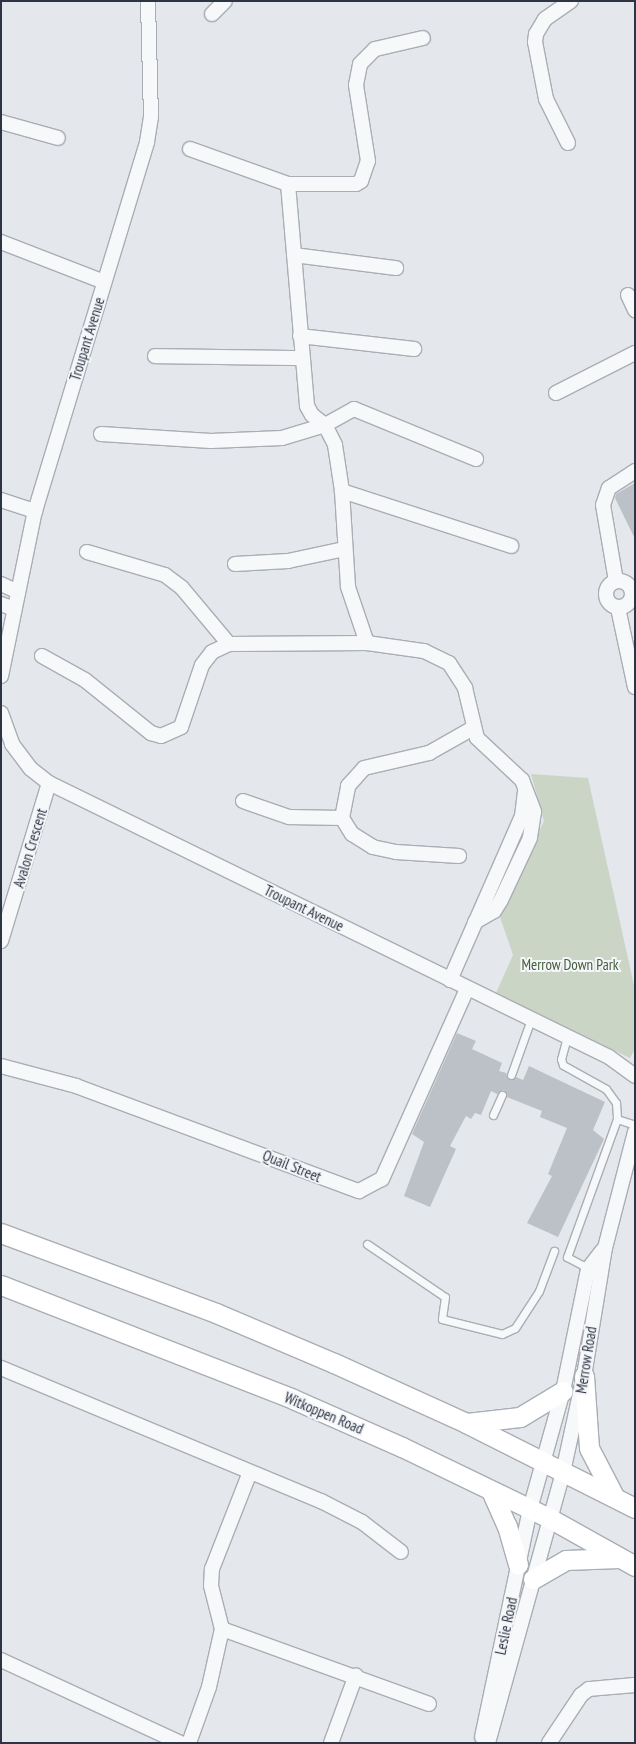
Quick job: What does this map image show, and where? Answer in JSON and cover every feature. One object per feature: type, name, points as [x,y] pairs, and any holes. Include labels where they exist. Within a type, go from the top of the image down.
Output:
[{"type":"main road","points":[[1,1233],[216,1313],[466,1423],[542,1463],[614,1496],[635,1508]]},
{"type":"main road","name":"Witkoppen Road","points":[[1,1285],[293,1399],[402,1447],[492,1493],[550,1519],[629,1562]]},
{"type":"main road","points":[[584,1376],[588,1443],[596,1465],[614,1496]]},
{"type":"main road","points":[[466,1423],[520,1417],[562,1391]]},
{"type":"main road","points":[[492,1493],[507,1526],[518,1564]]},
{"type":"main road","points":[[533,1579],[548,1567],[566,1560],[629,1562]]},
{"type":"street","name":"Troupant Avenue","points":[[1,676],[35,511],[149,128],[148,1]]},
{"type":"street","points":[[212,14],[225,1]]},
{"type":"street","points":[[568,143],[546,99],[535,42],[536,34],[545,19],[571,1]]},
{"type":"street","points":[[190,149],[288,184],[356,184],[367,173],[368,161],[356,85],[360,64],[375,49],[422,38]]},
{"type":"street","points":[[1,122],[58,138]]},
{"type":"street","points":[[288,184],[300,336],[308,408],[325,426],[335,445],[342,491],[344,549],[349,592],[367,643]]},
{"type":"street","points":[[1,242],[104,282]]},
{"type":"street","points":[[294,255],[396,268]]},
{"type":"street","points":[[628,295],[635,310]]},
{"type":"street","points":[[300,336],[414,350]]},
{"type":"street","points":[[556,393],[635,353]]},
{"type":"street","points":[[155,356],[302,358]]},
{"type":"street","points":[[101,434],[211,441],[282,438],[325,426],[344,412],[364,410],[476,459]]},
{"type":"street","points":[[616,581],[603,506],[609,488],[635,471]]},
{"type":"street","points":[[342,491],[510,546]]},
{"type":"street","points":[[1,500],[35,511]]},
{"type":"street","points":[[235,564],[288,561],[344,549]]},
{"type":"street","points":[[86,552],[165,575],[182,588],[229,644]]},
{"type":"street","points":[[627,606],[611,605],[605,595],[609,585],[616,581],[626,583],[631,588],[632,598],[627,606],[635,687]]},
{"type":"street","points":[[1,584],[18,592]]},
{"type":"street","points":[[1,604],[14,609]]},
{"type":"street","points":[[42,656],[85,680],[151,733],[161,736],[181,727],[202,665],[212,652],[229,644],[367,643],[424,651],[448,663],[465,688],[473,728],[477,738],[518,775],[534,812],[530,838],[501,900],[494,911],[475,922],[450,980]]},
{"type":"street","name":"Troupant Avenue","points":[[1,713],[12,744],[31,769],[49,783],[467,989],[610,1057],[635,1076]]},
{"type":"street","points":[[460,856],[388,852],[374,847],[352,834],[342,818],[348,786],[364,768],[429,753],[473,728]]},
{"type":"street","name":"Avalon Crescent","points":[[1,942],[49,783]]},
{"type":"street","points":[[243,801],[289,817],[342,818]]},
{"type":"street","name":"Quail Street","points":[[1,1066],[76,1086],[359,1191],[382,1178],[467,989]]},
{"type":"street","name":"Merrow Road","points":[[530,1509],[594,1271],[604,1248],[635,1132]]},
{"type":"street","name":"Merrow Road","points":[[550,1519],[563,1472],[584,1376],[594,1271]]},
{"type":"street","points":[[1,1368],[340,1510],[362,1522],[401,1552]]},
{"type":"street","points":[[190,1743],[210,1687],[222,1629],[211,1586],[212,1569],[250,1472]]},
{"type":"street","name":"Leslie Road","points":[[481,1743],[530,1509]]},
{"type":"street","name":"Leslie Road","points":[[488,1743],[550,1519]]},
{"type":"street","points":[[222,1629],[356,1675],[429,1704]]},
{"type":"street","points":[[1,1660],[181,1743]]},
{"type":"street","points":[[331,1743],[356,1675]]},
{"type":"street","points":[[549,1743],[581,1695],[589,1689],[635,1685]]},
{"type":"lane","points":[[511,1075],[531,1019]]},
{"type":"lane","points":[[568,1037],[561,1059],[563,1065],[606,1089],[616,1104],[618,1119],[567,1257],[594,1271]]},
{"type":"lane","points":[[493,1114],[502,1095]]},
{"type":"lane","points":[[618,1119],[635,1125]]},
{"type":"lane","points":[[367,1244],[445,1297],[442,1319],[502,1334],[515,1328],[539,1291],[554,1251]]},
{"type":"green space","name":"Merrow Down Park","points":[[531,774],[588,778],[635,990],[635,1049],[630,1058],[496,993],[513,955],[499,914],[544,821]]},
{"type":"building","points":[[635,483],[635,539],[615,498],[616,494]]},
{"type":"building","points":[[457,1033],[476,1041],[472,1049],[502,1063],[499,1071],[506,1073],[509,1080],[516,1077],[523,1080],[529,1066],[605,1102],[593,1130],[604,1139],[558,1237],[527,1223],[552,1176],[548,1174],[567,1128],[540,1117],[542,1111],[507,1097],[504,1090],[497,1094],[491,1091],[481,1115],[475,1113],[471,1119],[466,1116],[450,1146],[456,1149],[430,1207],[404,1196],[424,1142],[412,1134]]}]
